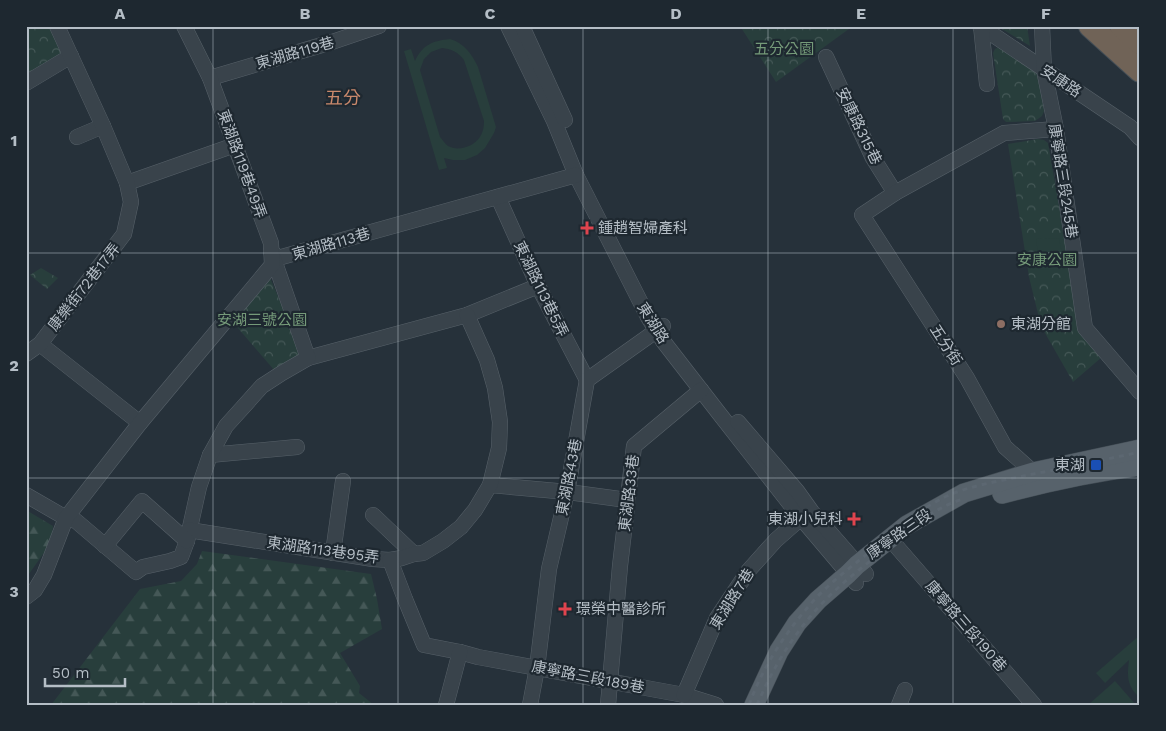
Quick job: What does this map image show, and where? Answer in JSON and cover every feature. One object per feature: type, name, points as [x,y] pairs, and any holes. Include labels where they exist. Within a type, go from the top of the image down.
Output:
[{"type":"highway","points":[[1090,26],[1140,71]]},
{"type":"highway","points":[[1121,26],[1140,43]]},
{"type":"main road","name":"康寧路三段","points":[[766,705],[798,640],[857,574],[907,525],[964,493],[1032,472],[1140,449]]},
{"type":"main road","name":"康寧路三段","points":[[754,705],[779,651],[797,623],[818,600],[914,534],[969,503],[1033,486],[1140,466]]},
{"type":"street","name":"康樂街72巷17弄","points":[[26,354],[40,344],[124,234],[131,202],[127,182],[58,26]]},
{"type":"street","name":"東湖路119巷49弄","points":[[184,26],[210,78],[271,243],[271,251],[308,358]]},
{"type":"street","name":"東湖路119巷","points":[[210,78],[379,26]]},
{"type":"street","name":"東湖路","points":[[508,26],[554,121],[576,175],[648,318],[661,328],[797,491],[857,574]]},
{"type":"street","name":"東湖路","points":[[522,26],[565,121],[584,172],[657,314],[663,341],[801,518],[857,574]]},
{"type":"street","name":"康寧路三段245巷","points":[[1042,26],[1044,70],[1056,129],[1085,328],[1140,392]]},
{"type":"street","points":[[981,27],[987,84]]},
{"type":"street","name":"安康路","points":[[981,27],[1130,127],[1140,138]]},
{"type":"street","points":[[26,83],[71,56]]},
{"type":"street","name":"安康路315巷","points":[[826,57],[873,158],[895,192]]},
{"type":"street","points":[[77,137],[103,126]]},
{"type":"street","points":[[895,192],[1004,133],[1056,129]]},
{"type":"street","points":[[127,182],[235,145]]},
{"type":"street","name":"東湖路113巷","points":[[271,251],[278,258],[576,175]]},
{"type":"street","name":"五分街","points":[[895,192],[862,214],[967,378],[1005,447],[1032,472]]},
{"type":"street","name":"東湖路113巷5弄","points":[[498,197],[538,286],[588,379]]},
{"type":"street","name":"東湖路113巷","points":[[26,597],[35,590],[44,575],[66,518],[140,423],[272,265],[271,251]]},
{"type":"street","points":[[26,495],[66,518],[76,521],[136,572],[143,567],[181,557],[199,487],[210,454],[226,426],[262,386],[308,358],[467,315],[538,286]]},
{"type":"street","name":"東湖路113巷95弄","points":[[188,535],[390,560],[423,553],[461,527],[475,510],[490,485],[499,448],[500,422],[495,388],[487,360],[467,315]]},
{"type":"street","points":[[588,379],[661,328]]},
{"type":"street","points":[[40,344],[140,423]]},
{"type":"street","name":"東湖路43巷","points":[[530,705],[537,668],[549,569],[567,492],[588,379]]},
{"type":"street","name":"東湖路33巷","points":[[608,705],[620,566],[634,446],[701,390]]},
{"type":"street","points":[[210,454],[297,447]]},
{"type":"street","points":[[333,553],[343,481]]},
{"type":"street","points":[[490,485],[627,500]]},
{"type":"street","points":[[105,546],[142,501],[188,535]]},
{"type":"street","points":[[373,515],[414,554]]},
{"type":"street","name":"東湖路7巷","points":[[684,695],[717,618],[749,570],[776,540],[801,518]]},
{"type":"street","name":"康寧路三段190巷","points":[[897,547],[1034,705]]},
{"type":"street","name":"康寧路三段189巷","points":[[390,560],[424,644],[478,657],[684,695],[716,705]]},
{"type":"street","points":[[446,705],[460,652]]},
{"type":"street","points":[[899,705],[905,690]]},
{"type":"green space","points":[[26,26],[52,26],[64,57],[26,80]]},
{"type":"green space","name":"五分公園","points":[[740,26],[853,26],[776,82]]},
{"type":"green space","points":[[997,26],[1027,26],[1030,46]]},
{"type":"green space","points":[[450,39],[459,43],[473,58],[478,67],[496,127],[485,148],[477,155],[465,160],[444,158],[447,168],[439,170],[404,51],[411,49],[415,61],[421,51],[429,44]],"holes":[[[442,48],[452,50],[464,60],[484,121],[480,137],[470,145],[461,148],[448,146],[440,137],[420,70],[424,59],[431,52]]]},
{"type":"green space","points":[[999,47],[1037,70],[1044,111],[1042,116],[1035,121],[1006,122],[1003,119],[993,53]]},
{"type":"green space","name":"安康公園","points":[[1038,139],[1048,143],[1071,275],[1102,357],[1073,382],[1041,326],[1029,277],[1008,144]]},
{"type":"green space","points":[[1059,238],[1065,269],[1041,270],[1036,239]]},
{"type":"green space","points":[[41,268],[58,278],[47,289],[30,275]]},
{"type":"green space","name":"安湖三號公園","points":[[268,273],[303,355],[275,371],[230,319]]},
{"type":"green space","points":[[26,510],[53,526],[51,543],[26,578]]},
{"type":"green space","points":[[202,551],[371,574],[382,629],[340,653],[360,686],[359,693],[374,705],[51,705],[140,589],[181,581],[197,564]]},
{"type":"green space","points":[[1140,635],[1140,698],[1130,685],[1129,660],[1105,683],[1096,673]]},
{"type":"green space","points":[[1115,681],[1136,705],[1088,705]]},
{"type":"railway","points":[[749,705],[761,676],[777,649],[815,599],[847,570],[921,511],[947,496],[976,486],[1140,452]]},
{"type":"railway","points":[[757,705],[782,656],[802,627],[826,599],[932,513],[963,499]]},
{"type":"place","name":"鍾趙智婦產科","points":[[587,228]]},
{"type":"place","name":"東湖分館","points":[[1001,324]]},
{"type":"place","name":"東湖","points":[[1096,465]]},
{"type":"place","name":"東湖小兒科","points":[[854,519]]},
{"type":"place","name":"璟榮中醫診所","points":[[565,609]]},
{"type":"district","name":"五分","points":[[343,98]]}]
